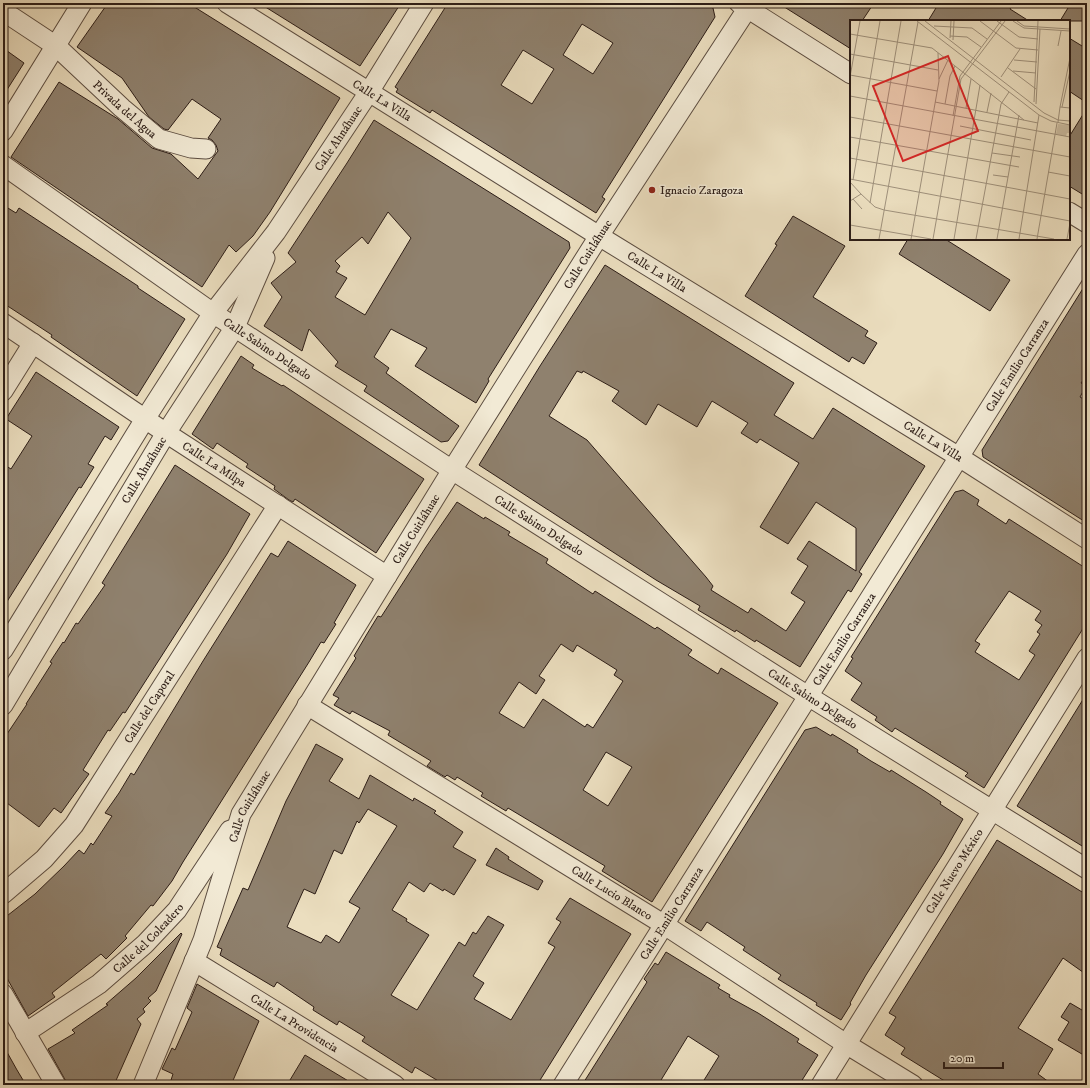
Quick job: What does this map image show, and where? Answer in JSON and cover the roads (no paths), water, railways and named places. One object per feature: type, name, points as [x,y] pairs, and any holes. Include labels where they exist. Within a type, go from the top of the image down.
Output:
[{"type":"street","points":[[3,131],[82,3]]},
{"type":"street","name":"Calle La Villa","points":[[227,3],[599,236],[959,457],[1087,539]]},
{"type":"street","name":"Calle Ahnáhuac","points":[[3,650],[145,419],[213,313],[276,232],[369,92],[424,3]]},
{"type":"street","points":[[746,5],[850,73]]},
{"type":"street","name":"Calle Cuitláhuac","points":[[143,1085],[203,940],[241,814],[452,470],[746,5]]},
{"type":"street","name":"Privada del Agua","points":[[3,11],[56,46],[122,108],[159,139],[191,148],[206,149]]},
{"type":"street","name":"Calle Sabino Delgado","points":[[3,165],[213,313],[452,470],[808,696],[1087,869]]},
{"type":"street","points":[[1070,213],[1087,223]]},
{"type":"street","name":"Calle Ahnáhuac","points":[[3,705],[166,433],[235,327],[276,232]]},
{"type":"street","name":"Calle Emilio Carranza","points":[[563,1085],[663,924],[1087,254]]},
{"type":"street","name":"Calle La Milpa","points":[[3,323],[166,433],[387,576]]},
{"type":"street","points":[[3,391],[33,343]]},
{"type":"street","name":"Calle del Caporal","points":[[3,894],[44,859],[74,825],[278,506]]},
{"type":"street","name":"Calle Nuevo México","points":[[821,1085],[1087,658]]},
{"type":"street","name":"Calle Lucio Blanco","points":[[307,705],[663,924],[846,1044],[913,1085]]},
{"type":"street","name":"Calle del Coleadero","points":[[25,1033],[98,984],[145,944],[177,910],[241,814]]},
{"type":"street","name":"Calle La Providencia","points":[[194,960],[395,1085]]},
{"type":"street","points":[[3,994],[56,1085]]},
{"type":"place","name":"Ignacio Zaragoza","points":[[652,190]]}]
